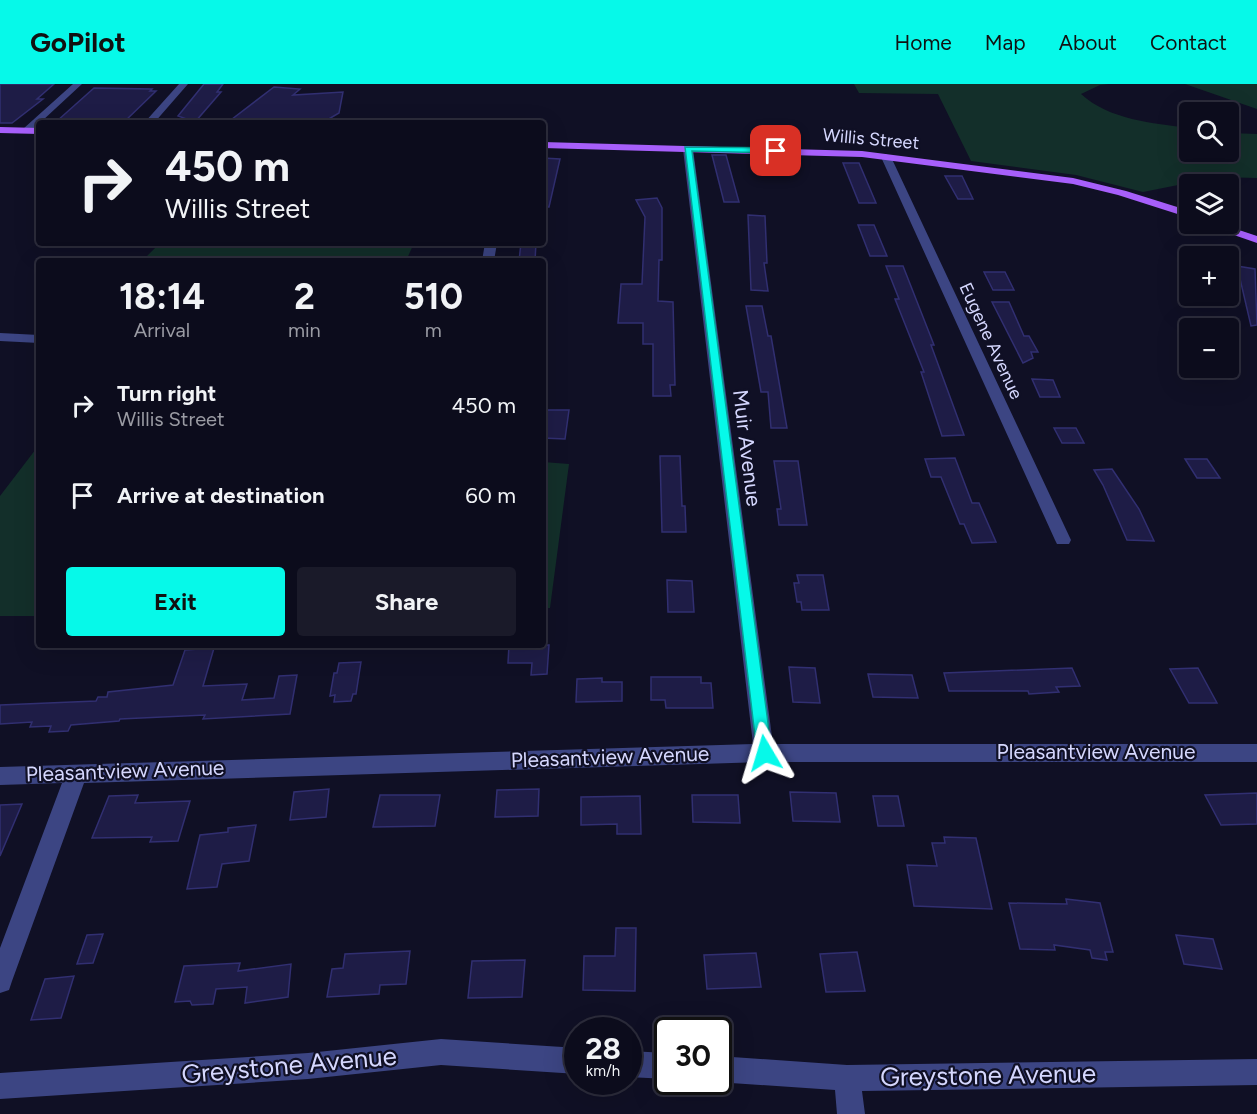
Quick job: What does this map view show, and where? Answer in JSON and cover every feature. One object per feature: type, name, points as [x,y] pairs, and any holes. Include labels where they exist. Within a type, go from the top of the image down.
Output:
[{"type":"main road","points":[[0,130],[36,131]]},
{"type":"main road","name":"Willis Street","points":[[546,145],[835,152],[886,157],[1072,181],[1137,197],[1179,211]]},
{"type":"main road","points":[[1239,234],[1257,240]]},
{"type":"street","points":[[38,120],[78,84]]},
{"type":"street","points":[[152,120],[184,84]]},
{"type":"street","points":[[26,131],[36,122]]},
{"type":"street","name":"Muir Avenue","points":[[688,148],[765,753]]},
{"type":"street","name":"Eugene Avenue","points":[[886,157],[1063,540]]},
{"type":"street","points":[[0,337],[36,339]]},
{"type":"street","name":"Pleasantview Avenue","points":[[0,776],[765,753],[1257,753]]},
{"type":"street","points":[[0,981],[77,772]]},
{"type":"street","name":"Greystone Avenue","points":[[0,1086],[308,1065],[441,1052],[564,1059]]},
{"type":"street","name":"Greystone Avenue","points":[[732,1071],[847,1077],[1257,1072]]},
{"type":"street","points":[[847,1077],[851,1114]]},
{"type":"green space","points":[[854,84],[1109,84],[1100,85],[1081,94],[1092,103],[1118,115],[1179,127],[1179,162],[1239,162],[1239,133],[1257,134],[1257,178],[1239,178],[1239,174],[1179,174],[1179,185],[1143,192],[1076,175],[971,161],[938,94],[859,93]]},
{"type":"green space","points":[[1185,84],[1257,84],[1257,109]]},
{"type":"green space","points":[[157,246],[413,246],[407,258],[145,258]]},
{"type":"green space","points":[[36,449],[36,616],[0,616],[0,496]]},
{"type":"green space","points":[[546,462],[569,464],[550,608],[546,608]]},
{"type":"building","points":[[0,84],[54,84],[37,99],[43,99],[12,123],[0,123]]},
{"type":"building","points":[[204,84],[223,84],[217,92],[221,92],[197,120],[178,116]]},
{"type":"building","points":[[274,87],[300,89],[293,95],[343,92],[339,113],[327,120],[231,120]]},
{"type":"building","points":[[94,88],[152,89],[150,91],[156,91],[126,120],[58,120]]},
{"type":"building","points":[[712,155],[726,155],[739,202],[724,202]]},
{"type":"building","points":[[546,158],[560,159],[549,207],[546,207]]},
{"type":"building","points":[[843,163],[859,163],[876,203],[859,203]]},
{"type":"building","points":[[945,176],[962,176],[973,199],[958,199]]},
{"type":"building","points":[[657,198],[662,208],[662,260],[659,260],[658,301],[673,302],[675,385],[670,385],[671,396],[653,396],[653,344],[643,344],[643,323],[618,323],[621,284],[642,284],[645,217],[636,200]]},
{"type":"building","points":[[748,215],[765,216],[767,263],[764,263],[768,291],[751,290]]},
{"type":"building","points":[[858,225],[874,225],[887,256],[870,256]]},
{"type":"building","points":[[521,246],[536,246],[535,258],[519,258]]},
{"type":"building","points":[[886,266],[903,266],[934,345],[931,345],[964,435],[942,436],[921,372],[924,372],[895,299],[899,299]]},
{"type":"building","points":[[1239,266],[1255,269],[1257,325],[1251,326]]},
{"type":"building","points":[[984,272],[1005,272],[1014,290],[993,290]]},
{"type":"building","points":[[992,302],[1009,302],[1024,336],[1029,336],[1038,352],[1031,352],[1033,358],[1023,363]]},
{"type":"building","points":[[746,306],[762,306],[768,336],[771,336],[787,428],[771,428],[768,392],[761,392]]},
{"type":"building","points":[[1032,379],[1053,380],[1060,397],[1040,397]]},
{"type":"building","points":[[546,410],[569,410],[565,439],[546,438]]},
{"type":"building","points":[[1054,428],[1076,428],[1084,443],[1062,443]]},
{"type":"building","points":[[660,456],[680,456],[682,506],[685,506],[686,532],[662,532]]},
{"type":"building","points":[[955,458],[972,503],[979,503],[996,542],[972,543],[964,524],[960,524],[941,477],[931,477],[925,459]]},
{"type":"building","points":[[1185,459],[1207,459],[1220,478],[1197,478]]},
{"type":"building","points":[[774,461],[798,461],[807,525],[779,525],[777,509],[781,509]]},
{"type":"building","points":[[1112,469],[1139,509],[1154,541],[1127,540],[1094,470]]},
{"type":"building","points":[[797,575],[823,575],[829,610],[802,610],[801,602],[797,602],[794,583],[799,583]]},
{"type":"building","points":[[667,580],[692,581],[694,612],[668,612]]},
{"type":"building","points":[[546,645],[549,645],[547,674],[531,675],[532,663],[508,663],[509,648],[546,648]]},
{"type":"building","points":[[214,648],[203,686],[247,684],[242,700],[274,698],[279,676],[297,675],[290,714],[203,719],[205,715],[120,719],[119,721],[71,725],[68,731],[49,732],[51,726],[30,727],[32,722],[0,724],[0,705],[96,701],[98,697],[107,697],[108,692],[173,685],[185,650]]},
{"type":"building","points":[[361,662],[356,694],[353,694],[351,701],[334,702],[335,695],[330,696],[334,673],[337,673],[339,663]]},
{"type":"building","points":[[789,667],[815,668],[820,703],[793,702]]},
{"type":"building","points":[[1072,668],[1080,686],[1056,687],[1059,692],[1029,694],[1028,691],[949,691],[944,673]]},
{"type":"building","points":[[1198,668],[1217,703],[1189,703],[1170,669]]},
{"type":"building","points":[[868,674],[912,675],[918,698],[873,697]]},
{"type":"building","points":[[651,677],[701,677],[701,683],[711,683],[713,708],[666,708],[665,700],[651,700]]},
{"type":"building","points":[[602,678],[602,682],[622,682],[622,701],[576,702],[577,679]]},
{"type":"building","points":[[329,789],[326,817],[290,820],[294,792]]},
{"type":"building","points":[[539,789],[538,816],[495,817],[497,790]]},
{"type":"building","points":[[790,792],[836,793],[840,822],[793,821]]},
{"type":"building","points":[[1257,793],[1257,824],[1221,825],[1205,795]]},
{"type":"building","points":[[138,795],[135,803],[190,801],[178,841],[150,842],[152,837],[92,838],[109,796]]},
{"type":"building","points":[[380,795],[440,795],[435,826],[373,827]]},
{"type":"building","points":[[692,795],[738,795],[740,823],[693,822]]},
{"type":"building","points":[[640,796],[641,834],[617,834],[617,824],[581,825],[581,797]]},
{"type":"building","points":[[873,796],[898,796],[904,826],[878,826]]},
{"type":"building","points":[[22,804],[0,856],[0,805]]},
{"type":"building","points":[[256,825],[249,861],[222,864],[217,887],[187,889],[200,835],[228,832],[228,828]]},
{"type":"building","points":[[944,837],[976,838],[992,909],[914,906],[907,865],[937,866],[932,843],[945,843]]},
{"type":"building","points":[[1066,899],[1100,903],[1113,952],[1105,952],[1107,960],[1092,958],[1090,950],[1054,945],[1055,950],[1020,949],[1009,903],[1067,904]]},
{"type":"building","points":[[616,928],[636,928],[635,991],[583,990],[584,956],[615,956]]},
{"type":"building","points":[[103,934],[93,963],[77,964],[87,935]]},
{"type":"building","points":[[1176,935],[1213,939],[1222,969],[1184,964]]},
{"type":"building","points":[[410,951],[406,984],[380,985],[379,994],[327,997],[332,969],[343,968],[345,954]]},
{"type":"building","points":[[857,952],[865,991],[826,992],[820,954]]},
{"type":"building","points":[[756,953],[761,987],[707,989],[704,955]]},
{"type":"building","points":[[525,960],[522,997],[468,998],[472,961]]},
{"type":"building","points":[[240,963],[238,971],[291,964],[288,997],[245,1003],[247,987],[216,989],[213,1004],[192,1005],[190,1001],[175,1002],[184,966]]},
{"type":"building","points":[[74,976],[61,1018],[31,1020],[45,979]]},
{"type":"route","points":[[765,753],[688,148],[776,151]]}]
